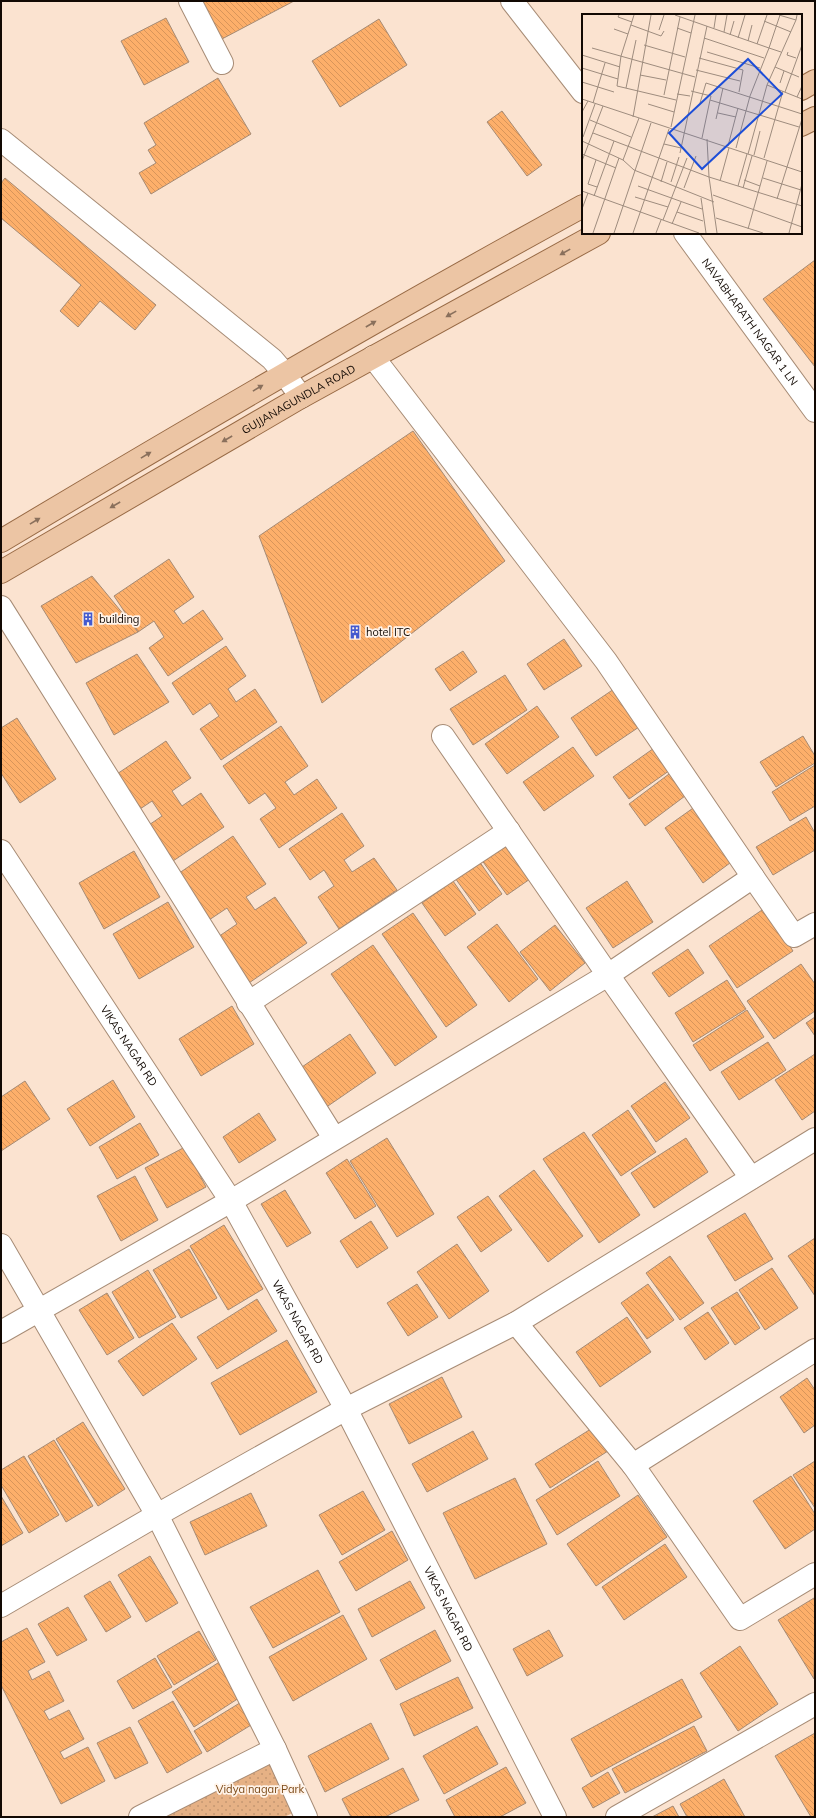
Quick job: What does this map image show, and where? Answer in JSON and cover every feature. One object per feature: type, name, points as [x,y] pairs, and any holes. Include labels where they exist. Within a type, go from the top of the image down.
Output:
[{"type":"main road","points":[[802,88],[815,81]]},
{"type":"main road","points":[[802,125],[815,118]]},
{"type":"main road","points":[[1,541],[284,373],[582,207]]},
{"type":"main road","name":"GUJJANAGUNDLA ROAD","points":[[1,572],[301,397],[597,234]]},
{"type":"street","points":[[190,1],[222,63]]},
{"type":"street","points":[[512,1],[582,91]]},
{"type":"street","points":[[1,140],[272,359],[301,397]]},
{"type":"street","name":"NAVABHARATH NAGAR 1 LN","points":[[686,234],[815,411]]},
{"type":"street","points":[[373,357],[606,661],[794,936],[815,924]]},
{"type":"street","points":[[1,607],[334,1138]]},
{"type":"street","points":[[443,736],[608,976],[751,1178]]},
{"type":"street","points":[[248,1003],[509,831]]},
{"type":"street","name":"VIKAS NAGAR RD","points":[[1,850],[231,1201],[346,1409],[555,1817]]},
{"type":"street","points":[[1,1332],[231,1201],[334,1138],[608,976],[753,877]]},
{"type":"street","points":[[1,1606],[156,1515],[346,1409],[516,1323],[815,1139]]},
{"type":"street","points":[[1,1245],[40,1310],[156,1515],[275,1749],[306,1817]]},
{"type":"street","points":[[516,1323],[633,1465],[740,1620],[815,1574]]},
{"type":"street","points":[[633,1465],[815,1350]]},
{"type":"street","points":[[617,1817],[815,1704]]},
{"type":"street","points":[[140,1817],[275,1749]]},
{"type":"green space","name":"Vidya nagar Park","points":[[275,1749],[301,1809],[284,1817],[140,1817]]},
{"type":"building","points":[[200,1],[294,1],[220,40]]},
{"type":"building","points":[[166,18],[189,62],[144,85],[121,41]]},
{"type":"building","points":[[379,19],[407,65],[340,107],[312,61]]},
{"type":"building","points":[[218,78],[251,134],[151,194],[139,173],[156,163],[148,150],[156,145],[144,123]]},
{"type":"building","points":[[502,111],[542,165],[527,176],[487,122]]},
{"type":"building","points":[[5,178],[156,305],[135,330],[100,301],[78,327],[60,311],[81,285],[1,218],[1,183]]},
{"type":"building","points":[[815,260],[815,367],[763,299]]},
{"type":"building","name":"hotel ITC","points":[[413,431],[505,561],[322,703],[259,536]]},
{"type":"building","points":[[169,559],[194,597],[174,611],[183,624],[203,610],[223,639],[168,676],[149,648],[164,637],[154,621],[138,632],[114,596]]},
{"type":"building","name":"building","points":[[92,576],[138,632],[76,663],[41,606]]},
{"type":"building","points":[[564,639],[582,666],[544,690],[527,664]]},
{"type":"building","points":[[226,646],[246,676],[228,689],[236,702],[255,689],[277,722],[221,760],[200,729],[219,716],[210,703],[193,715],[172,683]]},
{"type":"building","points":[[463,651],[477,672],[450,691],[435,669]]},
{"type":"building","points":[[137,654],[169,702],[114,735],[86,683]]},
{"type":"building","points":[[505,675],[527,710],[473,745],[450,709]]},
{"type":"building","points":[[614,689],[639,727],[596,756],[571,718]]},
{"type":"building","points":[[537,706],[559,737],[507,774],[485,744]]},
{"type":"building","points":[[17,718],[56,779],[20,803],[1,773],[1,728]]},
{"type":"building","points":[[281,726],[308,766],[285,782],[294,795],[317,779],[337,808],[279,848],[260,819],[276,808],[265,793],[249,804],[223,766]]},
{"type":"building","points":[[803,736],[815,756],[815,763],[776,787],[760,762]]},
{"type":"building","points":[[166,741],[191,778],[172,791],[182,806],[201,793],[224,827],[170,863],[146,827],[162,816],[152,801],[134,813],[111,778]]},
{"type":"building","points":[[657,746],[673,768],[629,799],[613,777]]},
{"type":"building","points":[[573,747],[594,776],[544,811],[523,782]]},
{"type":"building","points":[[815,765],[815,806],[790,821],[772,792]]},
{"type":"building","points":[[673,771],[689,793],[645,826],[629,804]]},
{"type":"building","points":[[696,806],[734,860],[703,883],[665,828]]},
{"type":"building","points":[[342,813],[364,846],[344,860],[352,872],[374,858],[397,890],[339,929],[318,897],[334,886],[324,870],[310,880],[289,849]]},
{"type":"building","points":[[806,817],[815,833],[815,850],[773,875],[756,847]]},
{"type":"building","points":[[233,836],[266,884],[246,897],[255,910],[275,897],[307,943],[246,985],[215,939],[237,924],[227,908],[206,922],[175,876]]},
{"type":"building","points":[[504,843],[530,879],[507,895],[481,859]]},
{"type":"building","points":[[134,851],[160,897],[104,929],[79,883]]},
{"type":"building","points":[[479,861],[502,894],[479,911],[455,878]]},
{"type":"building","points":[[453,881],[476,914],[445,936],[422,903]]},
{"type":"building","points":[[627,881],[653,922],[613,948],[586,908]]},
{"type":"building","points":[[168,902],[194,947],[139,979],[113,934]]},
{"type":"building","points":[[765,908],[793,951],[737,988],[709,946]]},
{"type":"building","points":[[413,913],[477,1005],[446,1027],[382,934]]},
{"type":"building","points":[[497,924],[538,979],[509,1002],[467,947]]},
{"type":"building","points":[[555,925],[585,963],[550,991],[520,952]]},
{"type":"building","points":[[373,945],[437,1037],[395,1066],[331,974]]},
{"type":"building","points":[[688,949],[704,973],[669,997],[652,973]]},
{"type":"building","points":[[801,964],[815,984],[815,1011],[774,1039],[747,1001]]},
{"type":"building","points":[[727,980],[746,1009],[693,1042],[675,1013]]},
{"type":"building","points":[[232,1006],[254,1044],[201,1076],[179,1039]]},
{"type":"building","points":[[747,1010],[764,1037],[710,1071],[693,1045]]},
{"type":"building","points":[[815,1017],[815,1036],[806,1023]]},
{"type":"building","points":[[350,1034],[376,1073],[325,1108],[299,1069]]},
{"type":"building","points":[[768,1042],[786,1070],[739,1100],[721,1072]]},
{"type":"building","points":[[815,1054],[815,1111],[802,1120],[775,1080]]},
{"type":"building","points":[[113,1080],[135,1117],[90,1146],[67,1109]]},
{"type":"building","points":[[25,1081],[50,1119],[1,1151],[1,1097]]},
{"type":"building","points":[[665,1082],[690,1118],[656,1142],[631,1106]]},
{"type":"building","points":[[628,1110],[656,1152],[621,1176],[592,1135]]},
{"type":"building","points":[[259,1113],[276,1140],[239,1163],[223,1137]]},
{"type":"building","points":[[140,1123],[159,1155],[117,1179],[99,1147]]},
{"type":"building","points":[[584,1132],[640,1215],[599,1243],[543,1159]]},
{"type":"building","points":[[387,1138],[434,1214],[397,1237],[350,1161]]},
{"type":"building","points":[[686,1138],[708,1172],[654,1208],[631,1173]]},
{"type":"building","points":[[185,1147],[206,1187],[167,1208],[145,1168]]},
{"type":"building","points":[[347,1159],[376,1206],[355,1219],[326,1173]]},
{"type":"building","points":[[534,1170],[583,1236],[548,1262],[499,1196]]},
{"type":"building","points":[[135,1176],[158,1220],[121,1241],[97,1196]]},
{"type":"building","points":[[285,1190],[311,1233],[287,1247],[261,1204]]},
{"type":"building","points":[[488,1196],[512,1230],[481,1252],[457,1217]]},
{"type":"building","points":[[745,1213],[773,1259],[735,1281],[707,1236]]},
{"type":"building","points":[[371,1221],[388,1248],[357,1268],[340,1241]]},
{"type":"building","points":[[224,1225],[263,1289],[228,1310],[190,1246]]},
{"type":"building","points":[[815,1238],[815,1296],[788,1256]]},
{"type":"building","points":[[457,1244],[489,1291],[449,1319],[417,1272]]},
{"type":"building","points":[[189,1249],[217,1298],[181,1318],[153,1270]]},
{"type":"building","points":[[670,1256],[704,1303],[680,1320],[646,1273]]},
{"type":"building","points":[[772,1268],[798,1308],[765,1330],[739,1290]]},
{"type":"building","points":[[148,1270],[176,1317],[139,1338],[112,1292]]},
{"type":"building","points":[[417,1284],[438,1317],[408,1336],[387,1303]]},
{"type":"building","points":[[648,1284],[674,1320],[647,1339],[621,1303]]},
{"type":"building","points":[[737,1292],[760,1328],[735,1345],[711,1308]]},
{"type":"building","points":[[107,1293],[134,1338],[107,1355],[79,1310]]},
{"type":"building","points":[[257,1299],[277,1331],[217,1369],[197,1337]]},
{"type":"building","points":[[708,1312],[729,1343],[705,1360],[684,1328]]},
{"type":"building","points":[[627,1317],[651,1352],[600,1387],[576,1352]]},
{"type":"building","points":[[172,1323],[197,1359],[143,1396],[118,1361]]},
{"type":"building","points":[[287,1340],[317,1392],[240,1435],[211,1383]]},
{"type":"building","points":[[442,1377],[462,1417],[409,1444],[389,1404]]},
{"type":"building","points":[[807,1378],[815,1390],[815,1425],[804,1433],[780,1397]]},
{"type":"building","points":[[83,1422],[125,1489],[98,1506],[56,1439]]},
{"type":"building","points":[[594,1427],[608,1451],[550,1488],[535,1464]]},
{"type":"building","points":[[473,1431],[488,1459],[427,1492],[412,1464]]},
{"type":"building","points":[[54,1440],[93,1506],[66,1522],[28,1456]]},
{"type":"building","points":[[24,1456],[59,1515],[29,1533],[1,1485],[1,1470]]},
{"type":"building","points":[[598,1461],[620,1496],[557,1535],[536,1500]]},
{"type":"building","points":[[815,1461],[815,1508],[793,1475]]},
{"type":"building","points":[[791,1476],[815,1514],[815,1529],[785,1549],[753,1501]]},
{"type":"building","points":[[515,1478],[547,1544],[475,1579],[443,1513]]},
{"type":"building","points":[[363,1491],[385,1530],[342,1555],[319,1515]]},
{"type":"building","points":[[251,1493],[267,1526],[205,1555],[190,1522]]},
{"type":"building","points":[[638,1495],[667,1537],[596,1586],[567,1544]]},
{"type":"building","points":[[1,1496],[23,1533],[1,1546]]},
{"type":"building","points":[[392,1531],[408,1560],[356,1591],[339,1562]]},
{"type":"building","points":[[665,1544],[687,1577],[624,1620],[602,1587]]},
{"type":"building","points":[[150,1556],[178,1603],[146,1622],[118,1575]]},
{"type":"building","points":[[318,1570],[340,1612],[273,1648],[250,1607]]},
{"type":"building","points":[[110,1581],[131,1617],[106,1632],[84,1596]]},
{"type":"building","points":[[410,1581],[425,1608],[372,1637],[358,1609]]},
{"type":"building","points":[[814,1598],[815,1601],[814,1679],[778,1620]]},
{"type":"building","points":[[68,1607],[87,1640],[57,1656],[38,1624]]},
{"type":"building","points":[[343,1615],[367,1659],[293,1701],[269,1657]]},
{"type":"building","points":[[27,1628],[45,1662],[28,1671],[32,1680],[49,1671],[64,1701],[44,1711],[49,1720],[69,1710],[84,1739],[60,1752],[64,1759],[88,1747],[105,1781],[61,1804],[1,1685],[1,1642]]},
{"type":"building","points":[[435,1630],[451,1661],[396,1690],[380,1660]]},
{"type":"building","points":[[549,1630],[563,1656],[527,1676],[513,1649]]},
{"type":"building","points":[[199,1631],[216,1660],[174,1685],[157,1656]]},
{"type":"building","points":[[740,1646],[778,1704],[738,1731],[700,1673]]},
{"type":"building","points":[[155,1658],[172,1687],[133,1709],[117,1681]]},
{"type":"building","points":[[221,1661],[239,1698],[194,1727],[172,1692]]},
{"type":"building","points":[[458,1677],[473,1708],[414,1736],[400,1704]]},
{"type":"building","points":[[682,1679],[702,1717],[591,1777],[571,1739]]},
{"type":"building","points":[[173,1701],[202,1753],[167,1773],[138,1721]]},
{"type":"building","points":[[243,1701],[256,1722],[207,1752],[194,1731]]},
{"type":"building","points":[[371,1723],[389,1759],[325,1792],[308,1756]]},
{"type":"building","points":[[477,1726],[498,1764],[444,1794],[423,1756]]},
{"type":"building","points":[[694,1726],[707,1751],[625,1793],[612,1769]]},
{"type":"building","points":[[130,1727],[148,1763],[115,1779],[97,1743]]},
{"type":"building","points":[[815,1733],[815,1817],[811,1817],[775,1756]]},
{"type":"building","points":[[506,1767],[526,1803],[500,1817],[455,1817],[446,1800]]},
{"type":"building","points":[[403,1768],[419,1800],[385,1817],[351,1817],[342,1799]]},
{"type":"building","points":[[608,1772],[620,1793],[593,1808],[582,1788]]},
{"type":"building","points":[[724,1779],[745,1817],[687,1817],[680,1804]]},
{"type":"building","points":[[673,1806],[679,1817],[652,1817]]},
{"type":"place","name":"building","points":[[88,619]]},
{"type":"place","name":"hotel ITC","points":[[355,632]]}]
